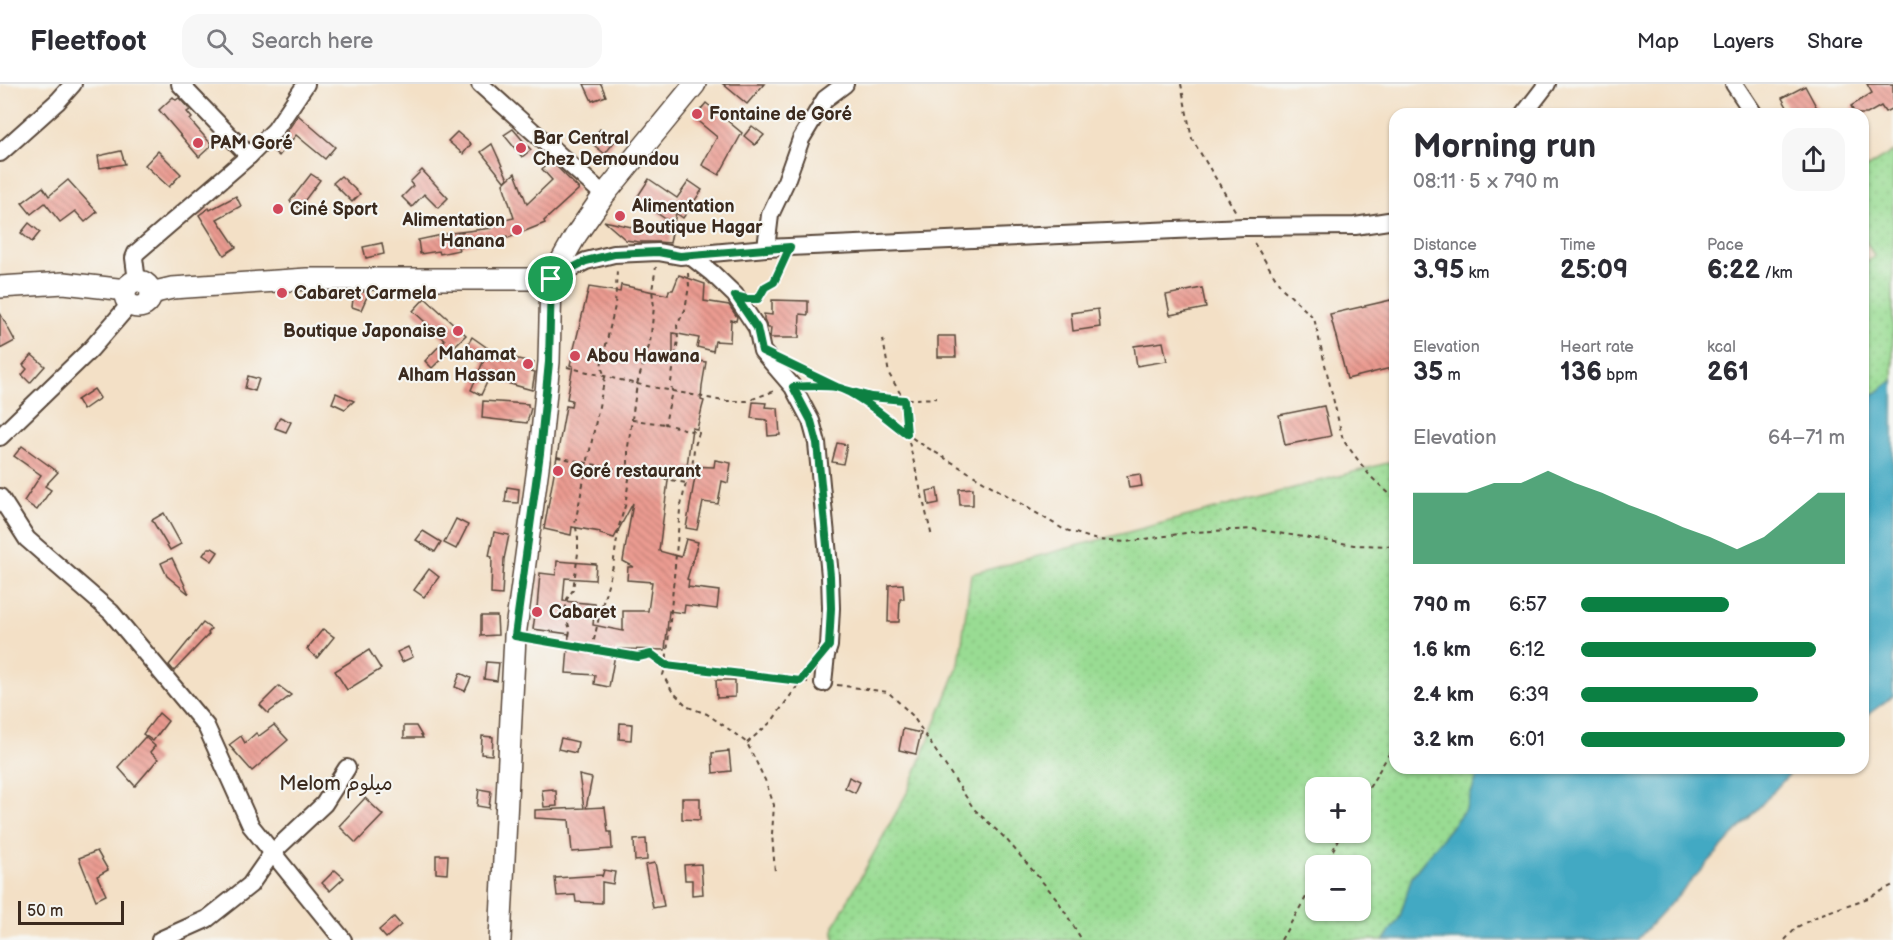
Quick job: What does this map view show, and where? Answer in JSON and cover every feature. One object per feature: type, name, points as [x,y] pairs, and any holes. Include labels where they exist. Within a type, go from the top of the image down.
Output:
[{"type":"main road","points":[[500,940],[515,636],[540,453],[549,362],[551,279],[576,235],[604,195],[695,84]]},
{"type":"main road","points":[[0,287],[63,283],[136,292],[307,279],[551,279]]},
{"type":"street","points":[[0,153],[58,101],[73,84]]},
{"type":"street","points":[[180,84],[249,156]]},
{"type":"street","points":[[0,437],[91,349],[136,292],[134,258],[136,253],[249,156],[275,130],[306,84]]},
{"type":"street","points":[[480,84],[604,195]]},
{"type":"street","points":[[766,248],[770,215],[801,140],[825,99],[845,84]]},
{"type":"street","points":[[1529,108],[1547,84]]},
{"type":"street","points":[[1734,84],[1750,108]]},
{"type":"street","points":[[551,279],[586,261],[614,254],[658,252],[685,255],[766,248],[1244,227],[1354,226],[1389,221]]},
{"type":"street","points":[[685,255],[735,296],[757,328],[762,351],[793,387],[811,421],[817,443],[830,576],[829,646],[823,683]]},
{"type":"street","points":[[0,497],[27,539],[111,612],[206,726],[251,826],[343,940]]},
{"type":"street","points":[[160,940],[207,920],[249,885],[273,852],[324,804],[347,768]]},
{"type":"path","points":[[1181,84],[1192,139],[1282,288],[1314,318],[1343,440],[1370,476],[1389,493]]},
{"type":"path","points":[[735,296],[758,299],[765,287],[774,282],[790,247]]},
{"type":"path","points":[[592,649],[613,566],[630,472],[628,447],[637,384],[650,343],[654,307],[652,290],[658,252]]},
{"type":"path","points":[[568,645],[570,630],[565,612],[577,571],[578,538],[575,523],[605,378],[601,366],[617,286],[614,254]]},
{"type":"path","points":[[665,424],[672,391],[671,382],[678,340],[677,325],[685,310],[689,286],[685,255]]},
{"type":"path","points":[[883,339],[889,374],[904,400],[907,434],[932,537]]},
{"type":"path","points":[[549,362],[605,378],[723,401],[747,401],[784,388],[813,385],[839,388],[871,397],[904,400],[936,398]]},
{"type":"path","points":[[791,365],[868,405],[918,442],[1063,529],[1097,540],[1126,542],[1192,532],[1253,529],[1354,545],[1389,546]]},
{"type":"path","points":[[632,420],[665,424],[699,433],[694,449],[692,470],[686,483],[678,531],[666,665],[663,675],[672,691],[688,707],[707,714],[747,743],[774,805],[772,834],[775,872]]},
{"type":"path","points":[[540,453],[686,483]]},
{"type":"path","points":[[515,636],[638,657],[651,654],[666,665],[888,692],[912,715],[975,809],[1006,839],[1057,899],[1082,940]]},
{"type":"path","points":[[747,743],[772,721],[812,667]]},
{"type":"path","points":[[1371,784],[1389,754]]},
{"type":"path","points":[[1785,940],[1797,927],[1822,914],[1868,898],[1893,885]]},
{"type":"path","points":[[1281,940],[1305,899]]},
{"type":"green space","points":[[1893,151],[1893,380],[1869,398],[1869,260],[1875,257],[1869,247],[1869,166]]},
{"type":"green space","points":[[1389,463],[1389,774],[1478,774],[1466,808],[1412,876],[1400,917],[1384,940],[834,940],[834,926],[909,789],[959,664],[971,574]]},
{"type":"water","points":[[1893,380],[1893,696],[1869,714],[1869,398]]},
{"type":"water","points":[[1478,774],[1789,774],[1637,940],[1384,940],[1400,917],[1412,876],[1466,808]]},
{"type":"building","points":[[584,84],[601,84],[606,96],[592,101]]},
{"type":"building","points":[[723,84],[764,84],[747,104]]},
{"type":"building","points":[[1867,84],[1893,84],[1893,108],[1885,112],[1881,106],[1869,113],[1869,108],[1852,108],[1851,106],[1872,93]]},
{"type":"building","points":[[1805,86],[1817,108],[1788,108],[1782,98]]},
{"type":"building","points":[[173,97],[176,100],[179,98],[190,110],[187,112],[192,118],[190,120],[212,145],[199,157],[159,110]]},
{"type":"building","points":[[706,103],[742,133],[719,175],[702,165],[717,137],[694,118]]},
{"type":"building","points":[[298,115],[335,147],[325,159],[296,135],[279,156],[271,149],[284,136]]},
{"type":"building","points":[[752,126],[764,135],[755,145],[744,136]]},
{"type":"building","points":[[513,129],[531,150],[522,157],[504,135]]},
{"type":"building","points":[[600,129],[615,141],[605,154],[590,142]]},
{"type":"building","points":[[457,132],[471,144],[463,154],[448,141]]},
{"type":"building","points":[[492,144],[508,179],[504,181],[481,152]]},
{"type":"building","points":[[121,151],[125,164],[100,168],[98,156]]},
{"type":"building","points":[[158,151],[181,174],[169,187],[145,165]]},
{"type":"building","points":[[551,161],[579,189],[544,221],[545,223],[508,238],[507,236],[458,247],[459,250],[440,254],[439,251],[420,254],[418,240],[492,228],[491,223],[514,218],[503,184],[515,173],[527,204],[552,180],[542,169]]},
{"type":"building","points":[[422,170],[448,198],[438,208],[424,194],[412,207],[402,197],[413,186],[410,182]]},
{"type":"building","points":[[311,174],[320,180],[299,208],[290,201]]},
{"type":"building","points":[[341,176],[360,194],[352,202],[333,183]]},
{"type":"building","points":[[649,179],[677,198],[689,181],[702,190],[683,218],[676,213],[670,243],[626,240],[604,221],[659,233],[655,224],[667,220],[636,199]]},
{"type":"building","points":[[68,180],[97,212],[85,222],[75,211],[60,222],[45,203],[31,214],[22,203],[43,187],[49,196]]},
{"type":"building","points":[[236,196],[241,206],[217,219],[236,247],[224,255],[199,215]]},
{"type":"building","points":[[29,223],[40,232],[32,242],[21,233]]},
{"type":"building","points":[[382,243],[384,254],[366,258],[363,247]]},
{"type":"building","points":[[679,275],[705,284],[704,301],[729,305],[737,317],[736,321],[731,320],[730,342],[715,341],[713,351],[697,347],[699,338],[673,333],[673,358],[706,362],[701,400],[704,401],[697,429],[692,428],[687,466],[714,467],[715,460],[731,463],[728,483],[722,481],[718,504],[703,502],[697,530],[686,528],[695,477],[669,473],[659,551],[681,557],[686,539],[698,542],[687,579],[689,580],[688,587],[719,591],[717,609],[685,605],[684,613],[669,611],[665,650],[616,649],[609,687],[594,684],[595,675],[566,673],[569,634],[533,629],[540,573],[556,575],[557,561],[596,564],[595,580],[565,578],[563,601],[595,604],[593,625],[623,631],[623,611],[648,611],[652,582],[627,580],[628,567],[634,567],[623,561],[633,503],[614,538],[600,534],[600,532],[572,527],[571,535],[544,529],[566,406],[571,407],[572,400],[567,399],[573,366],[570,365],[589,287],[620,292],[621,285],[668,295],[669,290],[673,290]]},
{"type":"building","points":[[1202,288],[1206,308],[1170,315],[1166,295]]},
{"type":"building","points":[[307,292],[334,292],[334,298],[307,298]]},
{"type":"building","points":[[354,292],[369,292],[361,310],[352,307]]},
{"type":"building","points":[[425,298],[466,335],[432,368],[425,361],[445,340],[413,311]]},
{"type":"building","points":[[772,300],[808,301],[808,315],[800,314],[799,338],[770,338],[771,328],[768,328],[764,314],[772,315]]},
{"type":"building","points":[[1389,300],[1389,368],[1347,379],[1330,314]]},
{"type":"building","points":[[1098,309],[1100,327],[1073,331],[1071,313]]},
{"type":"building","points":[[0,313],[15,341],[0,349]]},
{"type":"building","points":[[938,336],[955,336],[956,357],[938,357]]},
{"type":"building","points":[[472,337],[495,353],[534,363],[531,371],[535,372],[532,390],[489,378],[481,395],[471,390],[484,360],[466,347]]},
{"type":"building","points":[[1163,342],[1167,361],[1137,366],[1134,346]]},
{"type":"building","points":[[32,355],[45,366],[30,383],[22,375],[27,369],[23,365]]},
{"type":"building","points":[[248,376],[259,379],[255,391],[245,388]]},
{"type":"building","points":[[94,389],[100,398],[83,410],[77,400]]},
{"type":"building","points":[[336,393],[354,401],[345,409],[332,403]]},
{"type":"building","points":[[483,401],[528,404],[531,408],[527,423],[482,418]]},
{"type":"building","points":[[753,402],[766,403],[765,407],[778,408],[780,435],[768,436],[767,420],[751,418]]},
{"type":"building","points":[[1324,406],[1331,436],[1285,445],[1279,415]]},
{"type":"building","points":[[280,417],[291,422],[286,432],[275,428]]},
{"type":"building","points":[[837,443],[847,445],[843,464],[832,462]]},
{"type":"building","points":[[22,446],[58,472],[45,486],[51,490],[37,510],[24,501],[41,475],[14,456]]},
{"type":"building","points":[[1140,474],[1142,486],[1129,488],[1127,476]]},
{"type":"building","points":[[507,487],[519,489],[518,503],[505,502]]},
{"type":"building","points":[[973,488],[973,505],[960,505],[959,489]]},
{"type":"building","points":[[937,489],[939,503],[929,505],[927,491]]},
{"type":"building","points":[[164,513],[181,544],[170,550],[152,520]]},
{"type":"building","points":[[456,519],[468,525],[456,549],[444,543]]},
{"type":"building","points":[[423,531],[441,542],[435,552],[416,540]]},
{"type":"building","points":[[494,532],[509,535],[504,559],[502,595],[491,594],[492,557],[489,556]]},
{"type":"building","points":[[208,548],[218,552],[212,561],[203,555]]},
{"type":"building","points":[[172,558],[189,594],[167,576],[161,563]]},
{"type":"building","points":[[429,569],[439,577],[424,597],[414,590]]},
{"type":"building","points":[[903,584],[904,599],[900,599],[899,622],[888,622],[889,585]]},
{"type":"building","points":[[481,616],[497,616],[498,635],[481,636]]},
{"type":"building","points":[[203,623],[211,629],[209,634],[174,671],[169,665]]},
{"type":"building","points":[[323,629],[334,637],[317,658],[307,649]]},
{"type":"building","points":[[408,647],[413,657],[402,662],[397,652]]},
{"type":"building","points":[[369,650],[381,669],[347,690],[335,671]]},
{"type":"building","points":[[486,662],[499,663],[497,681],[484,679]]},
{"type":"building","points":[[460,673],[471,678],[465,691],[455,687]]},
{"type":"building","points":[[716,680],[735,680],[735,697],[717,698]]},
{"type":"building","points":[[279,686],[291,695],[268,713],[260,705]]},
{"type":"building","points":[[159,713],[168,721],[153,741],[143,734]]},
{"type":"building","points":[[620,723],[632,724],[631,740],[619,739]]},
{"type":"building","points":[[274,725],[288,740],[252,771],[229,745],[241,736],[245,743],[256,733],[259,736]]},
{"type":"building","points":[[404,726],[416,726],[423,738],[404,738]]},
{"type":"building","points":[[903,729],[921,733],[916,754],[899,750]]},
{"type":"building","points":[[482,736],[493,737],[492,755],[481,754]]},
{"type":"building","points":[[145,737],[155,746],[150,752],[158,759],[135,786],[118,767]]},
{"type":"building","points":[[561,738],[578,742],[576,753],[558,749]]},
{"type":"building","points":[[729,751],[731,771],[713,773],[712,753]]},
{"type":"building","points":[[579,775],[592,778],[586,808],[605,807],[608,832],[611,832],[612,849],[572,852],[569,820],[535,818],[535,810],[584,808]]},
{"type":"building","points":[[849,777],[860,782],[855,793],[845,788]]},
{"type":"building","points":[[479,789],[491,791],[489,808],[477,806]]},
{"type":"building","points":[[542,790],[556,791],[557,806],[544,807]]},
{"type":"building","points":[[365,798],[383,815],[356,843],[339,826]]},
{"type":"building","points":[[682,798],[700,798],[700,820],[682,819]]},
{"type":"building","points":[[646,839],[647,860],[635,861],[634,840]]},
{"type":"building","points":[[97,851],[108,870],[97,876],[106,895],[96,900],[79,858]]},
{"type":"building","points":[[436,855],[448,855],[447,874],[436,873]]},
{"type":"building","points":[[655,863],[664,906],[653,908],[645,865]]},
{"type":"building","points":[[701,864],[703,894],[692,895],[692,880],[685,880],[684,865]]},
{"type":"building","points":[[335,870],[344,878],[330,891],[322,883]]},
{"type":"building","points":[[604,870],[615,872],[613,884],[602,882],[602,903],[576,902],[575,895],[557,896],[555,878],[602,875],[602,877]]},
{"type":"building","points":[[394,917],[401,925],[386,938],[379,930]]},
{"type":"place","name":"Fontaine de Goré","points":[[697,114]]},
{"type":"place","name":"PAM Goré","points":[[198,143]]},
{"type":"place","name":"Bar Central Chez Demoundou","points":[[521,148]]},
{"type":"place","name":"Ciné Sport","points":[[278,209]]},
{"type":"place","name":"Alimentation Boutique Hagar","points":[[620,216]]},
{"type":"place","name":"Alimentation Hanana","points":[[517,230]]},
{"type":"place","name":"Cabaret Carmela","points":[[282,293]]},
{"type":"place","name":"Boutique Japonaise","points":[[458,331]]},
{"type":"place","name":"Abou Hawana","points":[[575,356]]},
{"type":"place","name":"Mahamat Alham Hassan","points":[[528,364]]},
{"type":"place","name":"Goré restaurant","points":[[558,471]]},
{"type":"place","name":"Cabaret","points":[[537,612]]},
{"type":"district","name":"Melom ميلوم","points":[[336,784]]},
{"type":"route","points":[[551,279],[549,362],[540,453],[515,636],[638,657],[651,654],[666,665],[800,681],[829,646],[831,608],[817,443],[811,421],[793,387],[813,385],[839,388],[868,405],[907,434],[904,400],[871,397],[839,388],[762,351],[757,328],[735,296],[758,299],[765,287],[774,282],[790,247],[680,256],[658,252],[614,254],[586,261],[551,279]]}]
